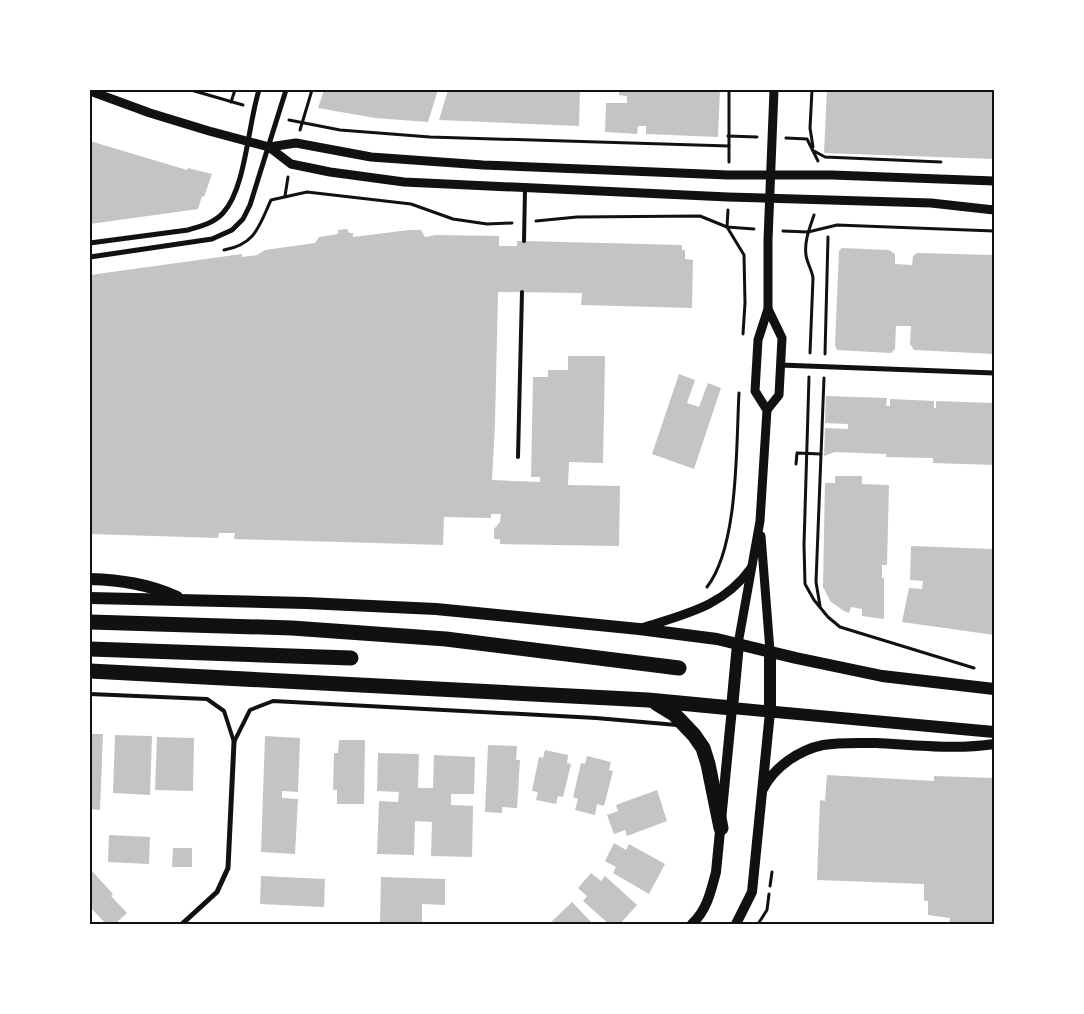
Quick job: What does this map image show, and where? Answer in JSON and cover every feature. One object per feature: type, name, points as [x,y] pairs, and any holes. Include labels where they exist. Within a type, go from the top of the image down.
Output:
[{"type":"highway","points":[[90,622],[292,628],[401,635],[485,643],[679,668]]},
{"type":"highway","points":[[90,649],[351,658]]},
{"type":"highway","points":[[90,671],[648,700],[732,708]]},
{"type":"highway","points":[[648,700],[665,707],[686,725],[694,735],[704,753],[721,828]]},
{"type":"main road","points":[[90,579],[137,583],[163,591],[183,600]]},
{"type":"main road","points":[[90,598],[436,609],[640,629],[708,638],[882,676],[994,689]]},
{"type":"main road","points":[[692,924],[703,910],[716,872],[738,644]]},
{"type":"main road","points":[[736,924],[752,892],[770,712],[770,652]]},
{"type":"main road","points":[[732,708],[994,732]]},
{"type":"main road","points":[[763,789],[774,773],[800,753],[822,746],[851,742],[959,746],[994,744]]},
{"type":"street","points":[[90,243],[188,230],[215,219],[230,203],[238,185],[253,108],[259,90]]},
{"type":"street","points":[[90,257],[212,239],[232,230],[243,219],[250,205],[286,90]]},
{"type":"street","points":[[767,410],[755,391],[758,340],[768,309],[770,175],[774,90]]},
{"type":"street","points":[[90,91],[150,113],[268,146],[296,143],[372,157],[448,163],[728,175],[832,175],[994,181]]},
{"type":"street","points":[[268,146],[291,164],[330,172],[404,182],[525,189],[932,203],[994,210]]},
{"type":"street","points":[[738,644],[760,521],[767,410],[779,395],[782,338],[768,309]]},
{"type":"street","points":[[780,365],[994,373]]},
{"type":"street","points":[[760,521],[770,652]]},
{"type":"street","points":[[640,629],[699,610],[717,601],[735,587],[753,565]]},
{"type":"street","points":[[182,924],[217,892],[228,868],[234,742]]},
{"type":"lane","points":[[524,241],[525,189]]},
{"type":"lane","points":[[518,457],[522,292]]},
{"type":"lane","points":[[90,694],[207,699],[224,710],[234,742]]},
{"type":"lane","points":[[234,742],[250,710],[273,701],[596,718],[686,725]]},
{"type":"path","points":[[191,90],[231,102],[235,90]]},
{"type":"path","points":[[312,90],[302,122],[340,130],[440,137],[729,146],[729,90]]},
{"type":"path","points":[[812,90],[810,128],[813,150],[825,157],[944,162]]},
{"type":"path","points":[[728,136],[744,137]]},
{"type":"path","points":[[284,196],[307,192],[411,204],[453,219],[487,224],[577,217],[700,216],[727,228],[744,255],[745,303],[742,342]]},
{"type":"path","points":[[815,213],[808,232],[806,247],[806,255],[813,278],[806,453],[805,584],[820,608],[840,627],[980,670]]},
{"type":"path","points":[[797,232],[808,232],[837,225],[994,231]]},
{"type":"path","points":[[820,608],[816,582],[828,237]]},
{"type":"path","points":[[706,588],[713,579],[729,529],[733,499],[740,390]]},
{"type":"path","points":[[796,464],[797,453],[821,454]]},
{"type":"building","points":[[324,90],[438,90],[428,122],[375,118],[318,108]]},
{"type":"building","points":[[448,90],[580,90],[579,126],[439,120]]},
{"type":"building","points":[[619,90],[720,90],[718,137],[646,134],[646,126],[638,126],[637,134],[605,132],[606,103],[627,103],[627,96],[619,95]]},
{"type":"building","points":[[827,90],[994,90],[994,159],[824,153]]},
{"type":"building","points":[[90,141],[187,170],[188,168],[212,174],[198,209],[90,224]]},
{"type":"building","points":[[347,229],[349,233],[353,233],[353,237],[409,230],[421,230],[425,237],[436,235],[499,236],[499,246],[517,246],[517,241],[682,245],[682,250],[685,250],[685,259],[693,260],[692,308],[581,305],[582,293],[498,292],[492,480],[540,482],[540,477],[531,477],[533,377],[548,377],[548,370],[568,370],[568,356],[605,356],[603,463],[569,462],[568,485],[620,486],[619,546],[500,544],[500,539],[494,539],[494,529],[500,522],[501,514],[491,514],[491,518],[444,517],[443,545],[234,539],[235,533],[219,533],[218,538],[90,534],[90,275],[242,254],[242,257],[257,255],[265,250],[315,243],[319,237],[338,234],[338,230]]},
{"type":"building","points":[[842,248],[889,250],[895,254],[895,264],[912,265],[913,256],[917,253],[994,255],[994,354],[914,350],[910,344],[911,326],[896,326],[895,349],[891,353],[837,350],[835,345],[839,251]]},
{"type":"building","points":[[679,374],[695,380],[687,403],[699,407],[708,383],[721,388],[694,469],[652,454]]},
{"type":"building","points":[[826,396],[887,398],[886,406],[890,406],[890,399],[934,401],[934,408],[936,408],[936,401],[994,403],[994,465],[933,463],[933,458],[886,457],[886,454],[835,452],[824,456],[825,428],[848,429],[848,424],[825,423]]},
{"type":"building","points":[[835,476],[862,476],[862,484],[889,485],[887,565],[882,565],[882,578],[884,578],[884,619],[862,616],[862,609],[851,607],[849,613],[844,611],[831,602],[823,587],[825,483],[835,483]]},
{"type":"building","points":[[911,546],[994,549],[994,635],[902,622],[909,588],[922,589],[923,581],[910,580]]},
{"type":"building","points":[[90,734],[103,734],[100,810],[90,809]]},
{"type":"building","points":[[115,735],[152,736],[150,795],[113,793]]},
{"type":"building","points":[[265,736],[300,738],[298,792],[282,791],[282,798],[298,799],[295,854],[261,852]]},
{"type":"building","points":[[157,737],[194,738],[193,791],[155,790]]},
{"type":"building","points":[[339,740],[365,740],[364,804],[337,804],[337,790],[333,790],[334,753],[338,753]]},
{"type":"building","points":[[488,745],[517,746],[516,760],[520,760],[517,808],[502,807],[502,813],[485,812]]},
{"type":"building","points":[[545,750],[568,755],[567,763],[571,764],[563,797],[558,796],[556,804],[536,800],[538,792],[532,791],[539,757],[543,758]]},
{"type":"building","points":[[378,753],[419,754],[418,788],[433,788],[434,755],[475,757],[474,794],[451,794],[451,805],[473,806],[472,857],[431,856],[432,822],[415,821],[414,855],[377,854],[379,801],[398,802],[399,792],[377,791]]},
{"type":"building","points":[[587,756],[611,762],[609,770],[613,771],[604,806],[597,804],[595,815],[575,810],[578,799],[573,797],[581,763],[585,764]]},
{"type":"building","points":[[827,775],[934,781],[934,776],[994,778],[994,924],[949,924],[950,918],[928,915],[928,901],[924,901],[924,884],[817,880],[820,800],[825,801]]},
{"type":"building","points":[[657,790],[667,821],[627,836],[625,830],[614,834],[607,815],[618,811],[616,805]]},
{"type":"building","points":[[109,835],[150,837],[149,864],[108,862]]},
{"type":"building","points":[[614,843],[626,850],[629,844],[665,864],[649,894],[613,873],[616,867],[605,861]]},
{"type":"building","points":[[173,848],[192,848],[192,867],[172,867]]},
{"type":"building","points":[[90,869],[113,894],[111,896],[127,913],[115,924],[106,924],[90,907]]},
{"type":"building","points":[[591,873],[601,881],[605,876],[637,905],[620,924],[609,924],[583,901],[587,896],[578,888]]},
{"type":"building","points":[[261,876],[325,879],[324,907],[260,904]]},
{"type":"building","points":[[381,877],[445,879],[445,905],[422,904],[422,924],[380,924]]},
{"type":"building","points":[[572,902],[593,924],[549,924]]}]
